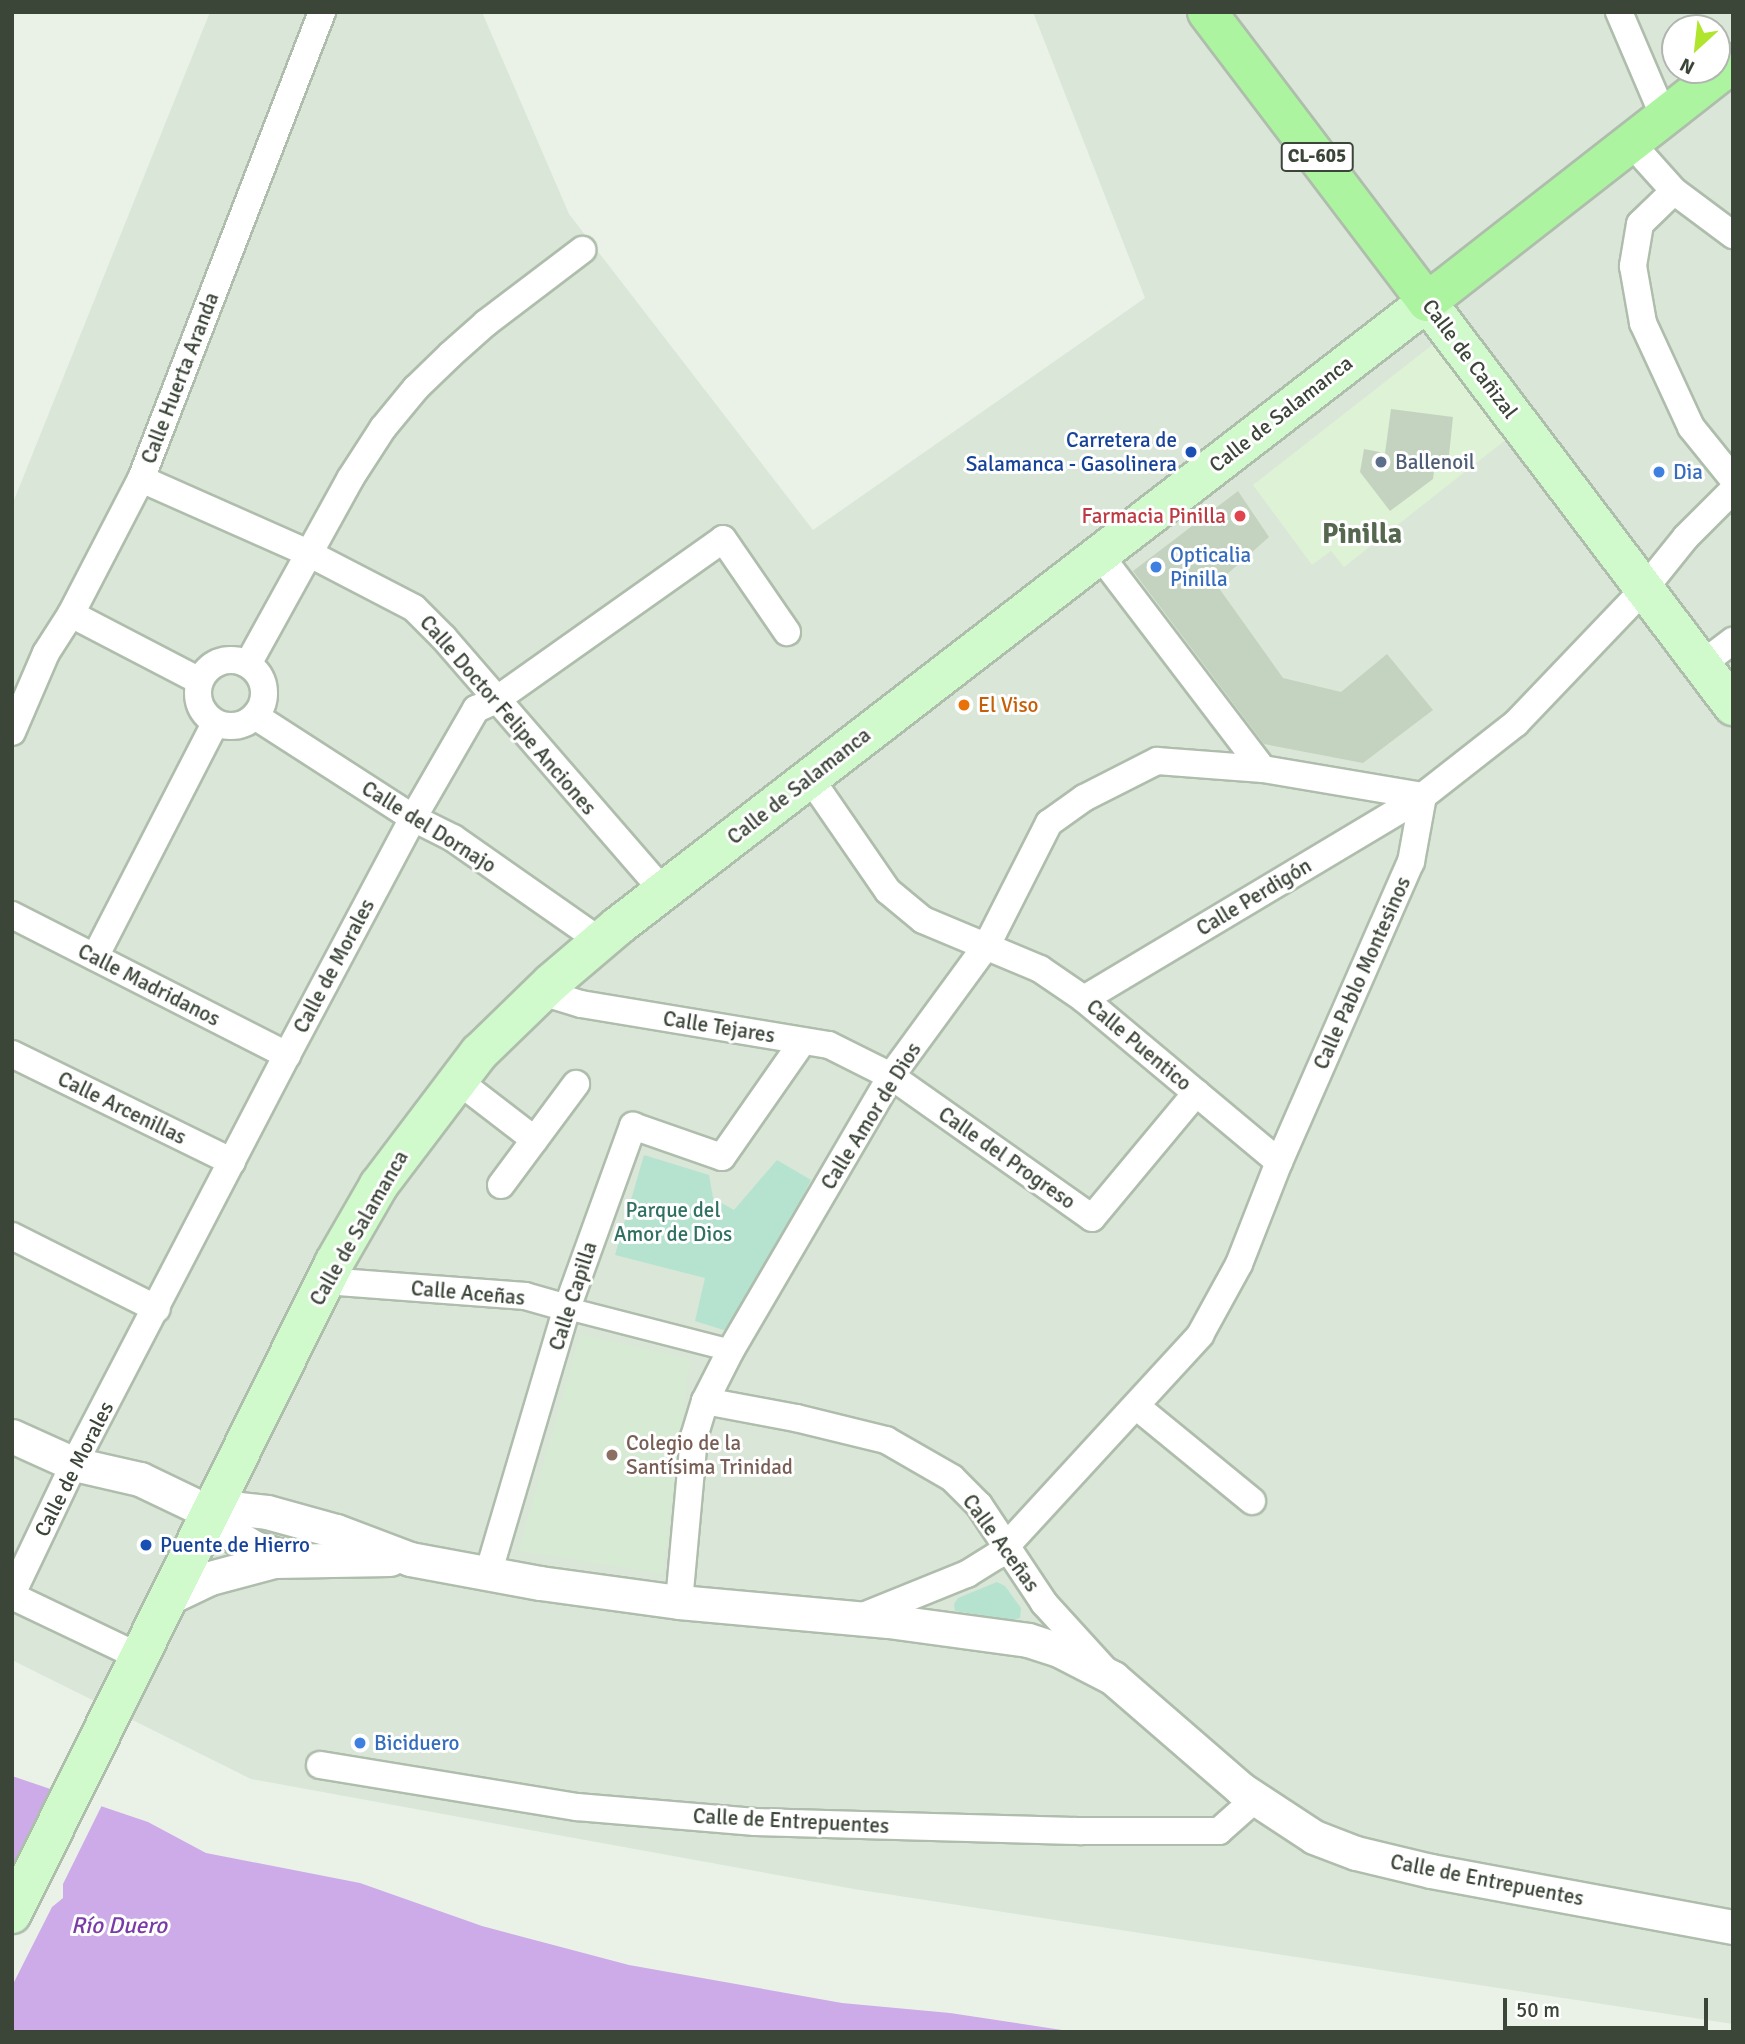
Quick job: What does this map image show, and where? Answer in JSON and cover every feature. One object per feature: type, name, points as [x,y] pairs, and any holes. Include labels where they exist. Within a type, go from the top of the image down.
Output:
[{"type":"main road","name":"Calle de Cañizal","points":[[1207,12],[1733,706]]},
{"type":"main road","name":"Calle de Salamanca","points":[[12,1914],[325,1281],[379,1185],[479,1053],[542,992],[663,891],[1733,63]]},
{"type":"street","name":"Calle Huerta Aranda","points":[[12,732],[46,653],[71,614],[141,479],[322,12]]},
{"type":"street","points":[[1619,12],[1664,117]]},
{"type":"street","points":[[1631,143],[1674,191],[1733,235]]},
{"type":"street","points":[[1674,191],[1640,224],[1633,266],[1643,323],[1691,427],[1733,479]]},
{"type":"street","points":[[248,664],[350,479],[383,428],[416,388],[486,323],[582,250]]},
{"type":"street","name":"Calle Doctor Felipe Anciones","points":[[141,479],[310,554],[414,608],[444,638],[663,891]]},
{"type":"street","points":[[1423,796],[1516,723],[1645,588],[1686,537],[1733,490]]},
{"type":"street","name":"Calle de Morales","points":[[12,1595],[74,1464],[287,1055],[412,818],[476,709],[496,700],[723,539],[787,632]]},
{"type":"street","points":[[1099,554],[1263,769]]},
{"type":"street","points":[[71,614],[198,680]]},
{"type":"street","points":[[1702,664],[1733,641]]},
{"type":"street","points":[[219,660],[248,664],[261,678],[264,698],[255,716],[237,727],[215,724],[198,706],[198,680],[219,660]]},
{"type":"street","name":"Calle del Dornajo","points":[[255,716],[412,818],[453,838],[600,941]]},
{"type":"street","points":[[94,957],[215,724]]},
{"type":"street","name":"Calle Amor de Dios","points":[[679,1602],[694,1437],[705,1401],[731,1350],[891,1076],[987,945],[1049,823],[1084,798],[1157,761],[1263,769],[1423,796]]},
{"type":"street","name":"Calle Puentico","points":[[810,778],[888,891],[923,920],[1040,969],[1084,999],[1279,1162]]},
{"type":"street","name":"Calle Perdigón","points":[[1084,999],[1423,796]]},
{"type":"street","name":"Calle Pablo Montesinos","points":[[858,1618],[967,1574],[1007,1546],[1200,1335],[1239,1264],[1279,1162],[1411,862],[1423,796]]},
{"type":"street","name":"Calle Madridanos","points":[[12,915],[287,1055]]},
{"type":"street","name":"Calle Tejares","points":[[542,992],[581,1004],[829,1045],[891,1076]]},
{"type":"street","name":"Calle Capilla","points":[[488,1574],[567,1308],[633,1126],[722,1157],[803,1041]]},
{"type":"street","name":"Calle Arcenillas","points":[[12,1054],[232,1162]]},
{"type":"street","name":"Calle del Progreso","points":[[891,1076],[1092,1218],[1196,1093]]},
{"type":"street","points":[[457,1080],[535,1140]]},
{"type":"street","points":[[502,1185],[576,1084]]},
{"type":"street","points":[[12,1236],[157,1308]]},
{"type":"street","name":"Calle Aceñas","points":[[325,1281],[525,1296],[731,1350]]},
{"type":"street","name":"Calle Aceñas","points":[[705,1401],[886,1440],[952,1478],[979,1505],[1044,1603],[1112,1678]]},
{"type":"street","points":[[1136,1406],[1252,1501]]},
{"type":"street","points":[[12,1436],[74,1464],[141,1479],[211,1513]]},
{"type":"street","name":"Calle de Entrepuentes","points":[[211,1513],[239,1509],[267,1512],[336,1531],[410,1559],[488,1574],[679,1602],[858,1618],[1028,1640],[1060,1651],[1112,1678],[1254,1800],[1314,1837],[1356,1853],[1431,1871],[1733,1927]]},
{"type":"street","name":"Calle de Entrepuentes","points":[[211,1513],[236,1537],[254,1548],[300,1559]]},
{"type":"street","name":"Calle de Entrepuentes","points":[[170,1597],[224,1573],[261,1563],[300,1559],[410,1559]]},
{"type":"street","points":[[12,1595],[140,1657]]},
{"type":"street","name":"Calle de Entrepuentes","points":[[320,1765],[577,1807],[755,1822],[1082,1831],[1219,1830],[1254,1800]]},
{"type":"shaded area","points":[[210,12],[482,12],[569,214],[813,530],[1145,298],[1033,12],[1733,12],[1733,2024],[854,1889],[251,1779],[12,1660],[12,505]]},
{"type":"shaded area","name":"Ballenoil","points":[[1436,342],[1508,438],[1344,567],[1331,551],[1312,565],[1253,485]]},
{"type":"shaded area","name":"Colegio de la Santísima Trinidad","points":[[580,1334],[690,1359],[663,1574],[518,1551]]},
{"type":"green space","name":"Parque del Amor de Dios","points":[[644,1155],[709,1175],[713,1198],[734,1210],[777,1160],[811,1180],[733,1333],[695,1321],[705,1278],[615,1255]]},
{"type":"green space","points":[[997,1582],[1005,1586],[1021,1608],[1020,1618],[1013,1620],[955,1611],[954,1604],[958,1598]]},
{"type":"water","name":"Río Duero","points":[[12,1776],[148,1822],[206,1853],[360,1883],[482,1926],[629,1965],[842,2003],[950,2013],[1075,2032],[12,2032]]},
{"type":"pier","points":[[54,1786],[103,1803],[63,1884],[63,1898],[52,1907],[12,1986],[12,1869]]},
{"type":"building","points":[[1391,409],[1453,417],[1448,465],[1435,463],[1433,479],[1390,511],[1360,472],[1364,449],[1385,453]]},
{"type":"building","points":[[1238,491],[1269,537],[1216,584],[1283,678],[1341,692],[1387,654],[1433,710],[1363,763],[1264,744],[1133,571]]},
{"type":"place","name":"Carretera de Salamanca - Gasolinera","points":[[1191,452]]},
{"type":"place","name":"Ballenoil","points":[[1381,462]]},
{"type":"place","name":"Dia","points":[[1659,472]]},
{"type":"place","name":"Farmacia Pinilla","points":[[1240,516]]},
{"type":"place","name":"Opticalia Pinilla","points":[[1156,567]]},
{"type":"place","name":"El Viso","points":[[964,705]]},
{"type":"place","name":"Colegio de la Santísima Trinidad","points":[[612,1455]]},
{"type":"place","name":"Puente de Hierro","points":[[146,1545]]},
{"type":"place","name":"Biciduero","points":[[360,1743]]},
{"type":"district","name":"Pinilla","points":[[1362,534]]}]
